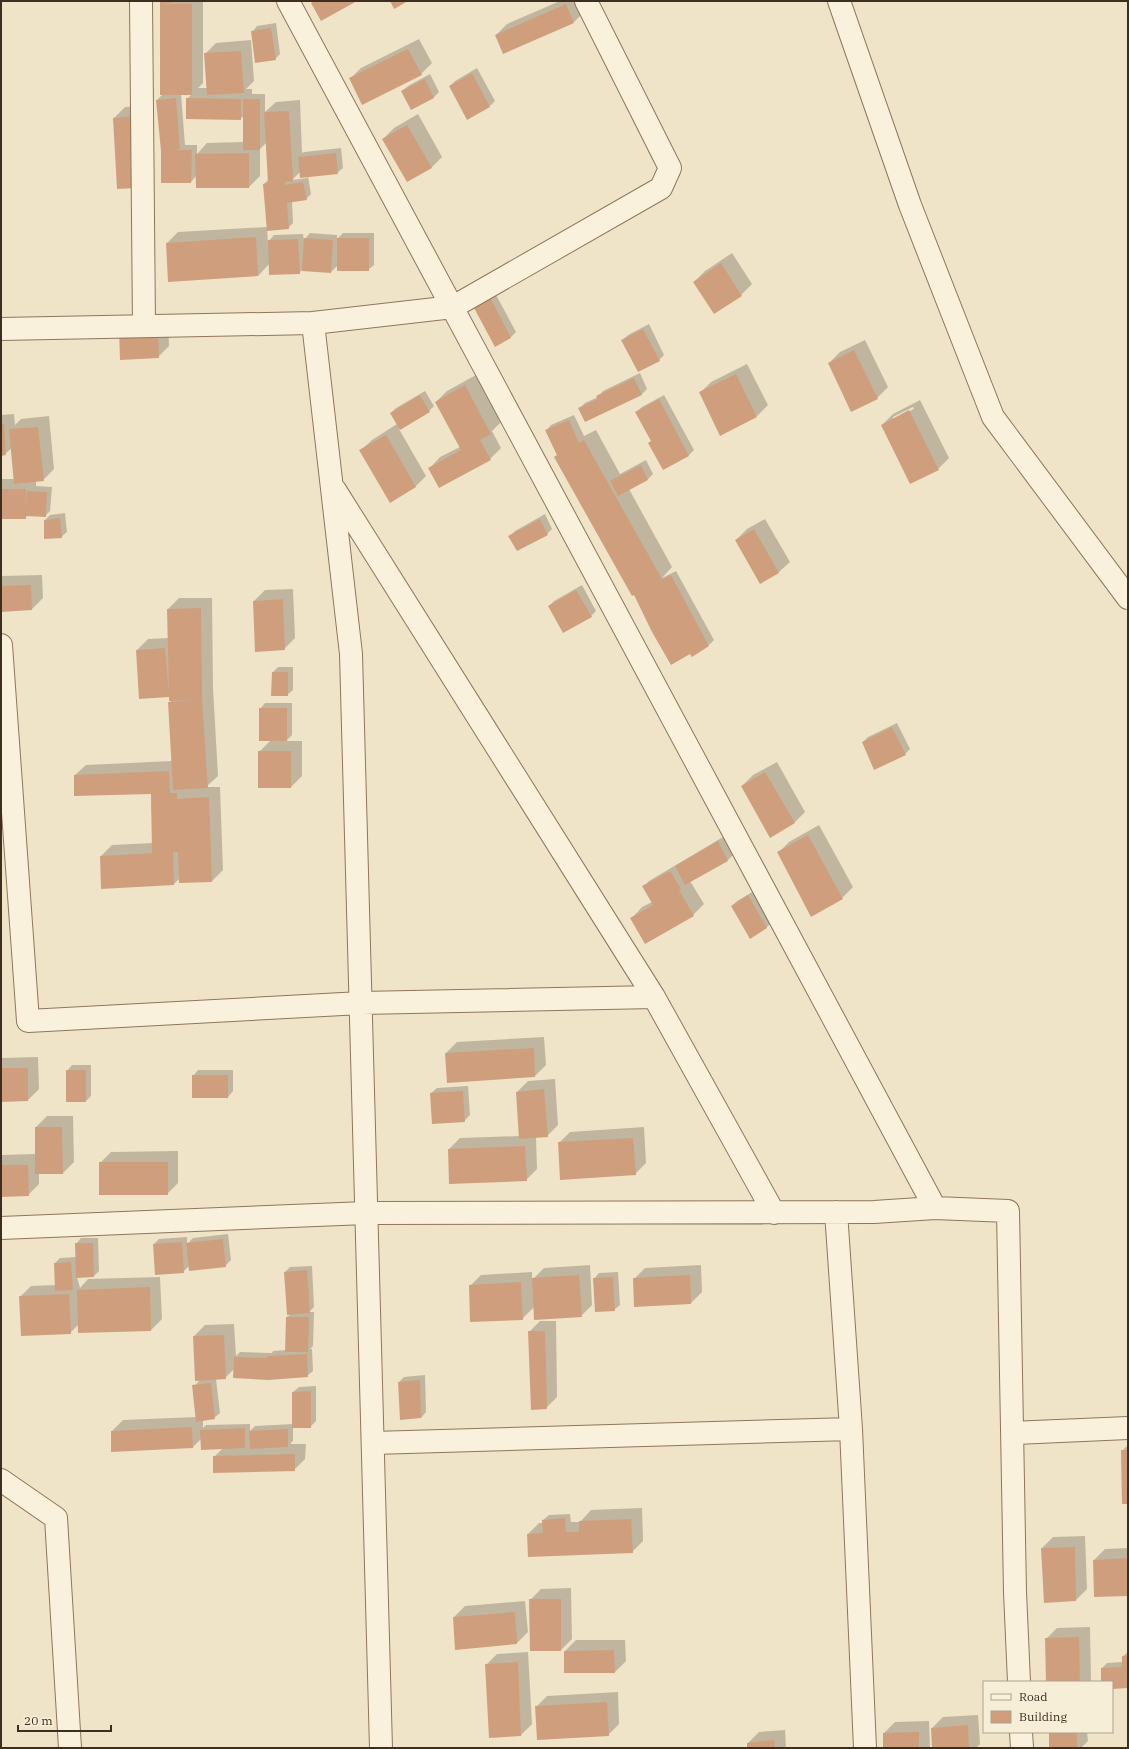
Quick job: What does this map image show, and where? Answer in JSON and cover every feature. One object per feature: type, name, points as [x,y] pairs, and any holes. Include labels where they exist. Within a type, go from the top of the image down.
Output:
[{"type":"street","points":[[142,1],[144,326]]},
{"type":"street","points":[[288,1],[935,1208]]},
{"type":"street","points":[[1,329],[314,323],[453,307],[661,188],[670,168],[586,1]]},
{"type":"street","points":[[839,1],[910,205],[993,417],[1128,598]]},
{"type":"street","points":[[314,323],[351,654],[381,1748]]},
{"type":"street","points":[[332,485],[654,997],[774,1213]]},
{"type":"street","points":[[1,645],[28,1021],[361,1003],[654,997]]},
{"type":"street","points":[[1,1228],[366,1213],[774,1213],[874,1212],[935,1208],[1008,1211],[1019,1681]]},
{"type":"street","points":[[836,1212],[851,1429],[865,1748]]},
{"type":"street","points":[[1013,1433],[1128,1428]]},
{"type":"street","points":[[373,1444],[851,1429]]},
{"type":"street","points":[[1,1480],[56,1518],[70,1748]]},
{"type":"street","points":[[1021,1733],[1022,1748]]},
{"type":"building","points":[[160,1],[182,1],[162,4],[192,4],[192,95],[160,95]]},
{"type":"building","points":[[314,1],[357,1],[321,21],[311,3]]},
{"type":"building","points":[[390,1],[408,1],[394,9]]},
{"type":"building","points":[[566,4],[574,23],[503,54],[495,35]]},
{"type":"building","points":[[271,28],[276,60],[255,63],[251,31]]},
{"type":"building","points":[[408,49],[422,75],[362,105],[349,78]]},
{"type":"building","points":[[241,51],[244,93],[207,95],[204,53]]},
{"type":"building","points":[[472,73],[490,107],[467,120],[449,86]]},
{"type":"building","points":[[425,79],[434,98],[411,110],[401,91]]},
{"type":"building","points":[[176,98],[180,149],[174,150],[192,150],[191,183],[161,183],[161,151],[156,100]]},
{"type":"building","points":[[186,98],[241,99],[241,120],[186,119]]},
{"type":"building","points":[[243,99],[260,99],[260,150],[243,150]]},
{"type":"building","points":[[289,111],[293,181],[285,182],[285,185],[303,182],[307,200],[287,203],[289,229],[267,231],[263,184],[268,183],[264,112]]},
{"type":"building","points":[[134,116],[137,188],[117,189],[113,118]]},
{"type":"building","points":[[407,125],[432,168],[407,182],[382,139]]},
{"type":"building","points":[[249,153],[249,188],[196,188],[195,154]]},
{"type":"building","points":[[336,153],[338,174],[300,178],[298,157]]},
{"type":"building","points":[[256,237],[258,276],[168,282],[166,243]]},
{"type":"building","points":[[304,238],[333,240],[331,273],[302,271]]},
{"type":"building","points":[[337,238],[369,238],[369,271],[337,271]]},
{"type":"building","points":[[298,239],[300,274],[269,275],[268,240]]},
{"type":"building","points":[[721,263],[742,296],[714,314],[693,282]]},
{"type":"building","points":[[490,297],[511,338],[495,347],[473,306]]},
{"type":"building","points":[[158,326],[159,358],[120,360],[119,328]]},
{"type":"building","points":[[643,329],[660,361],[638,372],[621,340]]},
{"type":"building","points":[[854,350],[878,399],[851,412],[828,363]]},
{"type":"building","points":[[736,374],[757,417],[720,436],[699,392]]},
{"type":"building","points":[[634,378],[642,395],[585,422],[578,408],[598,399],[596,396]]},
{"type":"building","points":[[465,385],[491,434],[480,440],[491,460],[439,488],[428,468],[461,450],[435,402]]},
{"type":"building","points":[[420,395],[430,412],[400,430],[390,413]]},
{"type":"building","points":[[659,399],[689,456],[663,470],[648,443],[651,441],[635,412]]},
{"type":"building","points":[[909,410],[939,470],[910,484],[881,425]]},
{"type":"building","points":[[569,420],[579,443],[584,440],[662,579],[655,583],[671,575],[709,646],[692,657],[690,654],[671,665],[652,632],[634,595],[632,596],[554,457],[557,455],[545,430]]},
{"type":"building","points":[[1,424],[4,424],[6,455],[1,456]]},
{"type":"building","points":[[38,427],[44,481],[14,484],[9,429]]},
{"type":"building","points":[[386,435],[416,487],[390,503],[359,450]]},
{"type":"building","points":[[641,465],[648,480],[618,496],[610,481]]},
{"type":"building","points":[[1,489],[26,489],[26,504],[27,491],[47,492],[46,517],[26,516],[26,519],[1,519]]},
{"type":"building","points":[[60,518],[62,538],[44,539],[44,520]]},
{"type":"building","points":[[540,519],[548,535],[517,551],[508,536]]},
{"type":"building","points":[[754,529],[779,573],[760,584],[735,540]]},
{"type":"building","points":[[31,585],[32,610],[1,612],[1,586]]},
{"type":"building","points":[[576,590],[592,617],[563,633],[548,606]]},
{"type":"building","points":[[283,599],[285,650],[255,652],[253,601]]},
{"type":"building","points":[[201,608],[202,700],[208,788],[173,790],[168,702],[193,700],[169,701],[169,697],[139,699],[136,650],[165,648],[169,693],[167,609]]},
{"type":"building","points":[[272,672],[288,672],[288,696],[271,696]]},
{"type":"building","points":[[259,708],[287,708],[287,741],[259,741]]},
{"type":"building","points":[[892,727],[906,755],[874,770],[862,742]]},
{"type":"building","points":[[258,751],[291,751],[291,788],[258,788]]},
{"type":"building","points":[[169,771],[170,793],[177,793],[177,799],[209,797],[212,882],[179,883],[178,852],[173,852],[174,885],[101,889],[100,856],[157,853],[152,853],[151,794],[74,796],[74,775]]},
{"type":"building","points":[[765,772],[795,823],[770,838],[741,786]]},
{"type":"building","points":[[808,835],[843,899],[811,917],[777,852]]},
{"type":"building","points":[[718,841],[728,861],[685,885],[675,866]]},
{"type":"building","points":[[670,871],[681,889],[679,890],[694,916],[645,944],[630,918],[653,905],[642,886]]},
{"type":"building","points":[[748,895],[767,928],[750,939],[731,906]]},
{"type":"building","points":[[534,1048],[535,1077],[447,1083],[445,1053]]},
{"type":"building","points":[[1,1068],[28,1068],[28,1101],[1,1102]]},
{"type":"building","points":[[66,1070],[86,1070],[86,1102],[66,1102]]},
{"type":"building","points":[[192,1075],[228,1075],[228,1098],[192,1098]]},
{"type":"building","points":[[544,1089],[548,1137],[519,1139],[516,1092]]},
{"type":"building","points":[[463,1091],[465,1122],[432,1124],[430,1093]]},
{"type":"building","points":[[35,1127],[62,1127],[63,1174],[35,1174]]},
{"type":"building","points":[[633,1138],[636,1175],[560,1180],[558,1142]]},
{"type":"building","points":[[525,1146],[527,1181],[449,1184],[448,1149]]},
{"type":"building","points":[[99,1162],[168,1162],[168,1195],[99,1195]]},
{"type":"building","points":[[1,1165],[28,1165],[29,1196],[1,1197]]},
{"type":"building","points":[[223,1239],[226,1267],[189,1271],[186,1243]]},
{"type":"building","points":[[182,1242],[184,1273],[155,1275],[153,1244]]},
{"type":"building","points":[[75,1243],[93,1243],[94,1277],[76,1278]]},
{"type":"building","points":[[71,1262],[73,1290],[55,1291],[54,1263]]},
{"type":"building","points":[[307,1270],[310,1313],[287,1315],[284,1272]]},
{"type":"building","points":[[579,1275],[582,1317],[534,1320],[532,1278]]},
{"type":"building","points":[[690,1275],[691,1304],[634,1307],[633,1278]]},
{"type":"building","points":[[613,1277],[615,1311],[595,1312],[593,1278]]},
{"type":"building","points":[[521,1282],[523,1320],[470,1322],[469,1285]]},
{"type":"building","points":[[150,1287],[151,1331],[78,1333],[77,1290]]},
{"type":"building","points":[[69,1294],[71,1334],[21,1336],[19,1296]]},
{"type":"building","points":[[286,1317],[309,1317],[308,1352],[285,1352]]},
{"type":"building","points":[[528,1331],[545,1331],[547,1409],[531,1410]]},
{"type":"building","points":[[224,1335],[226,1379],[195,1381],[193,1336]]},
{"type":"building","points":[[307,1354],[308,1377],[268,1380],[233,1378],[234,1357],[267,1358],[267,1356]]},
{"type":"building","points":[[420,1380],[421,1418],[400,1420],[398,1382]]},
{"type":"building","points":[[211,1383],[215,1419],[196,1422],[192,1385]]},
{"type":"building","points":[[311,1391],[311,1428],[292,1428],[292,1392]]},
{"type":"building","points":[[192,1427],[193,1448],[111,1452],[111,1431]]},
{"type":"building","points":[[245,1428],[245,1448],[201,1450],[200,1430]]},
{"type":"building","points":[[288,1429],[288,1447],[250,1449],[249,1431]]},
{"type":"building","points":[[1121,1450],[1128,1450],[1128,1504],[1122,1504]]},
{"type":"building","points":[[295,1454],[295,1471],[213,1473],[213,1456]]},
{"type":"building","points":[[565,1518],[566,1532],[579,1532],[579,1521],[631,1519],[633,1553],[528,1557],[527,1534],[543,1533],[542,1520]]},
{"type":"building","points":[[1075,1547],[1076,1601],[1044,1603],[1041,1548]]},
{"type":"building","points":[[1128,1558],[1128,1596],[1094,1597],[1093,1560]]},
{"type":"building","points":[[529,1599],[561,1599],[561,1651],[530,1651]]},
{"type":"building","points":[[515,1612],[517,1644],[455,1650],[453,1617]]},
{"type":"building","points":[[1079,1637],[1080,1681],[1046,1681],[1045,1638]]},
{"type":"building","points":[[614,1650],[615,1673],[564,1673],[564,1651]]},
{"type":"building","points":[[1122,1656],[1128,1656],[1128,1688],[1113,1689],[1113,1681],[1101,1681],[1101,1668],[1122,1667]]},
{"type":"building","points":[[518,1662],[521,1736],[489,1738],[485,1664]]},
{"type":"building","points":[[607,1702],[609,1736],[537,1740],[535,1706]]},
{"type":"building","points":[[968,1725],[969,1748],[932,1748],[931,1728]]},
{"type":"building","points":[[919,1732],[919,1748],[883,1748],[883,1733]]},
{"type":"building","points":[[1049,1733],[1077,1733],[1077,1748],[1049,1748]]},
{"type":"building","points":[[774,1740],[775,1748],[747,1748],[747,1743]]}]
